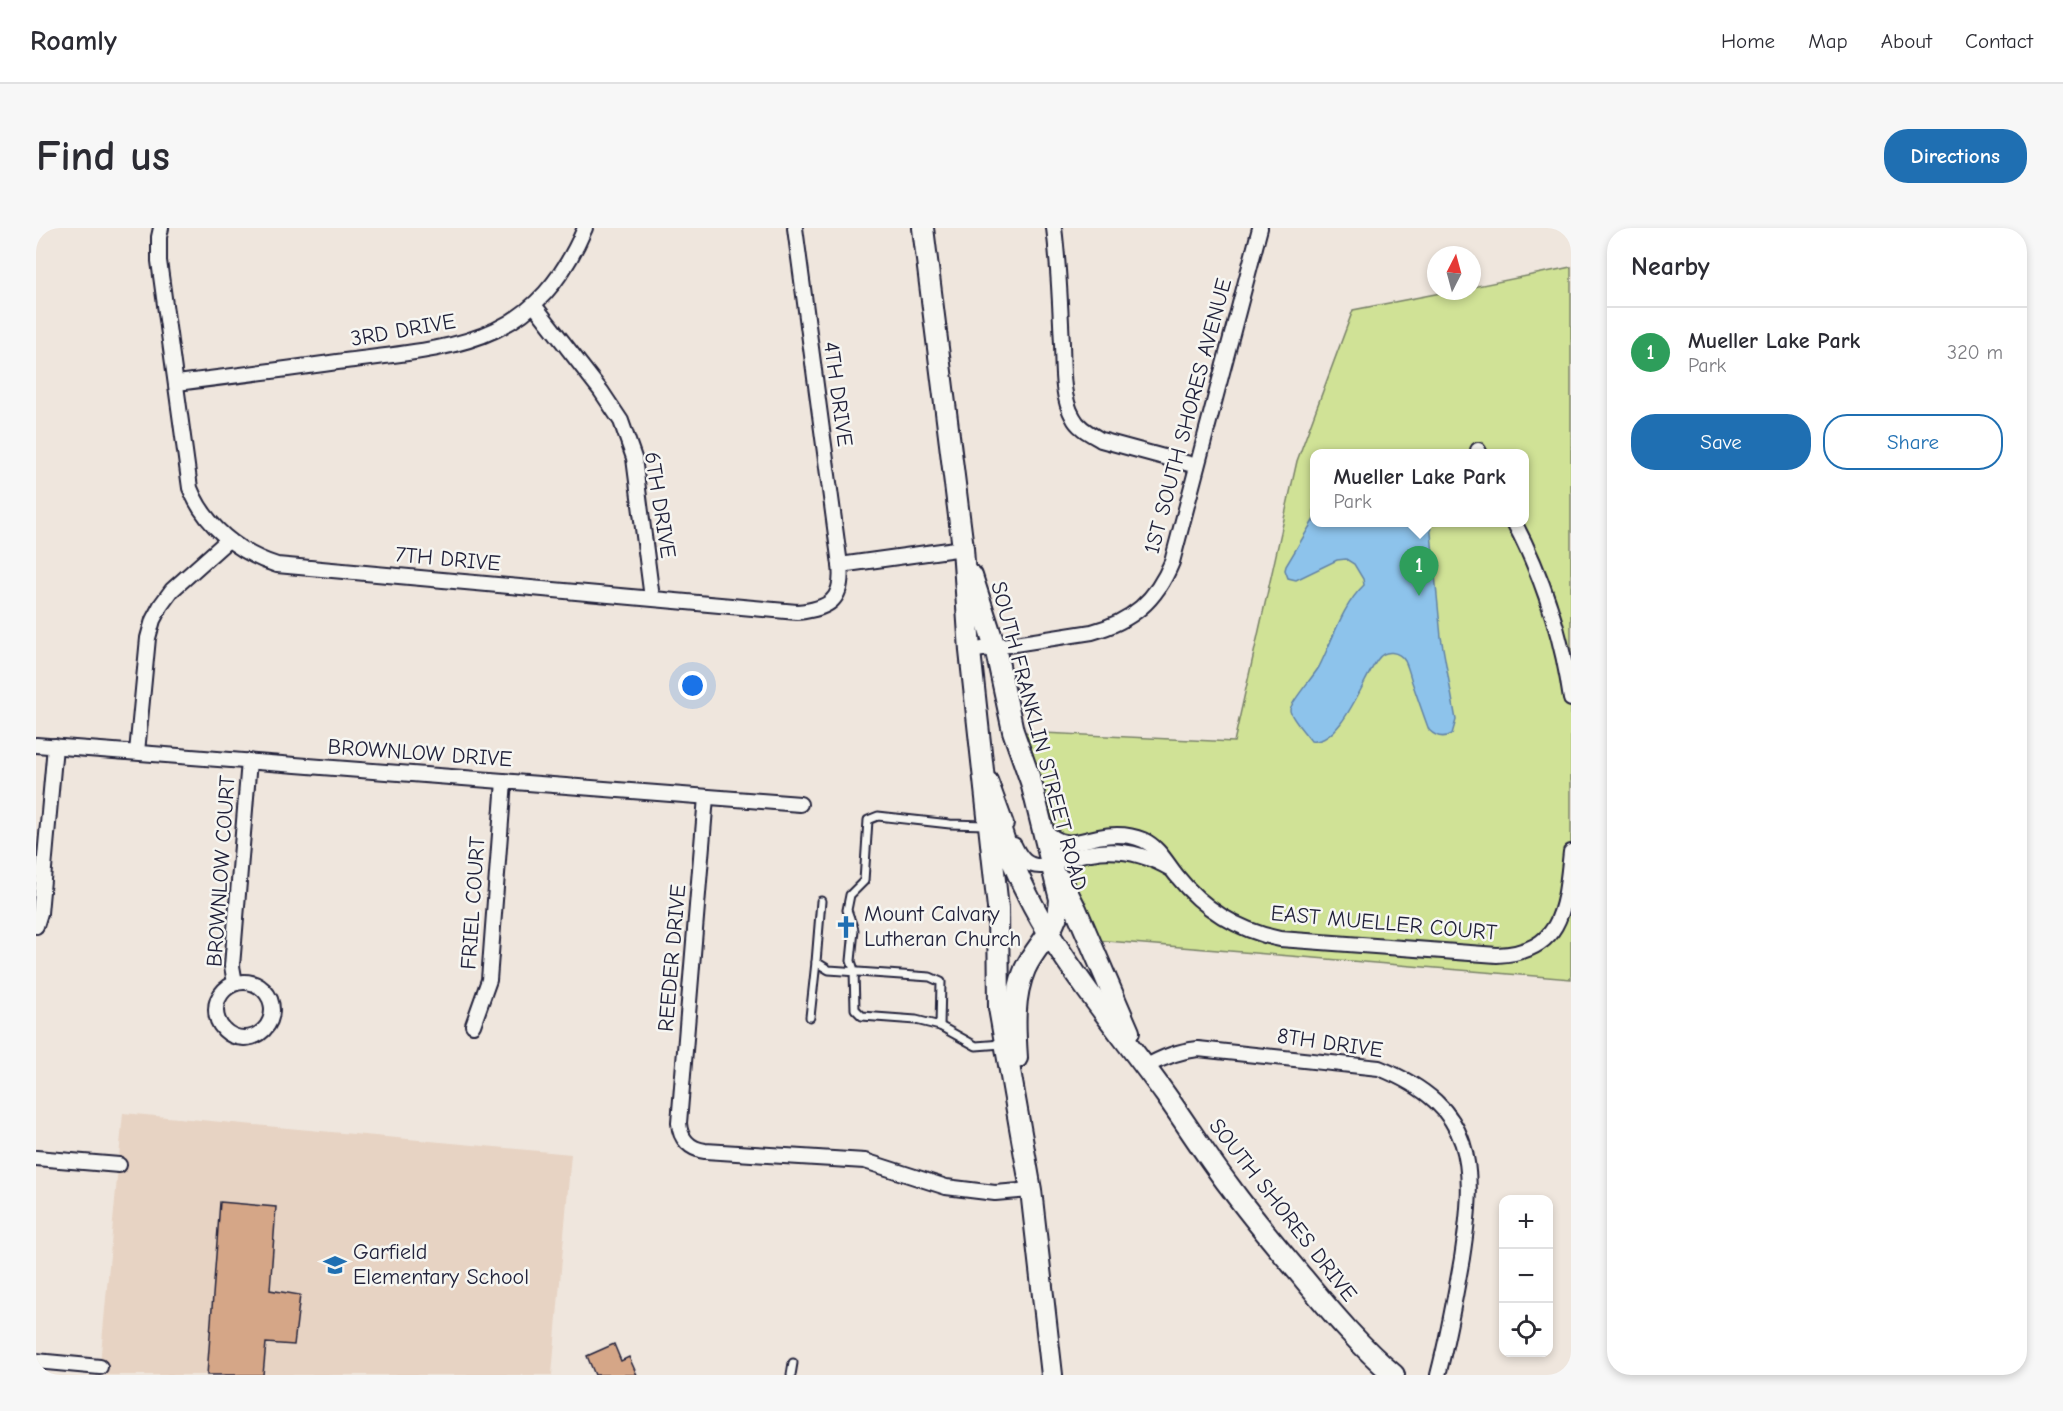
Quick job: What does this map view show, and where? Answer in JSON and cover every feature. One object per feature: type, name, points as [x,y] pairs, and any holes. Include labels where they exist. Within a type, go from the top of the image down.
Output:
[{"type":"street","name":"7TH DRIVE","points":[[161,228],[159,261],[190,488],[200,508],[228,540],[254,557],[277,565],[785,611],[815,610],[829,604],[839,591],[841,584],[840,565]]},
{"type":"street","name":"3RD DRIVE","points":[[177,383],[433,350],[455,345],[496,330],[513,321],[534,305],[553,285],[564,270],[585,228]]},
{"type":"street","name":"4TH DRIVE","points":[[795,228],[840,565]]},
{"type":"street","name":"SOUTH FRANKLIN STREET ROAD","points":[[923,228],[963,548],[970,651],[998,908],[999,1008],[1031,1190],[1052,1375]]},
{"type":"street","points":[[1054,228],[1064,384],[1069,409],[1074,419],[1101,440],[1197,466]]},
{"type":"street","name":"1ST SOUTH SHORES AVENUE","points":[[970,651],[1111,627],[1140,610],[1160,586],[1172,562],[1260,228]]},
{"type":"street","name":"6TH DRIVE","points":[[534,305],[601,391],[621,421],[634,458],[652,598]]},
{"type":"street","points":[[1516,527],[1538,572],[1555,620],[1571,699]]},
{"type":"street","points":[[137,752],[148,638],[153,620],[172,590],[228,540]]},
{"type":"street","points":[[840,565],[963,548]]},
{"type":"street","name":"SOUTH FRANKLIN STREET ROAD","points":[[963,548],[995,646],[1013,731],[1031,782],[1059,892],[1060,908],[1054,926],[1030,961],[1018,991],[1017,1055],[1024,1143]]},
{"type":"street","name":"BROWNLOW DRIVE","points":[[36,745],[800,804]]},
{"type":"street","points":[[36,926],[40,913],[55,746]]},
{"type":"street","points":[[980,753],[1018,854],[1029,865],[1035,867],[1053,863]]},
{"type":"street","name":"SOUTH SHORES DRIVE","points":[[980,753],[1007,850],[1028,898],[1068,965],[1145,1067],[1260,1227],[1328,1308],[1394,1375]]},
{"type":"street","name":"BROWNLOW COURT","points":[[235,983],[232,966],[249,761]]},
{"type":"street","name":"FRIEL COURT","points":[[473,1025],[489,980],[504,781]]},
{"type":"street","name":"REEDER DRIVE","points":[[706,797],[679,1123],[680,1132],[685,1141],[700,1151],[865,1161],[946,1187],[995,1193],[1031,1190]]},
{"type":"street","name":"EAST MUELLER COURT","points":[[1044,830],[1055,839],[1069,843],[1110,835],[1137,838],[1153,846],[1193,895],[1219,916],[1266,936],[1280,939],[1497,955],[1519,953],[1541,943],[1549,936],[1560,917],[1571,852]]},
{"type":"street","name":"EAST MUELLER COURT","points":[[1053,863],[1087,852],[1107,851],[1142,857],[1172,870]]},
{"type":"street","name":"SOUTH SHORES DRIVE","points":[[1053,863],[1076,909],[1145,1067]]},
{"type":"street","points":[[1030,961],[1048,954],[1060,958],[1068,965]]},
{"type":"street","name":"BROWNLOW COURT","points":[[235,983],[254,984],[269,996],[272,1005],[270,1023],[256,1036],[238,1038],[230,1035],[222,1029],[218,1021],[217,1003],[221,994],[235,983]]},
{"type":"street","name":"8TH DRIVE","points":[[1145,1067],[1166,1055],[1181,1050],[1198,1049],[1379,1068],[1404,1078],[1427,1094],[1447,1113],[1461,1136],[1468,1161],[1470,1189],[1456,1294],[1438,1375]]},
{"type":"street","points":[[36,1158],[119,1165]]},
{"type":"street","points":[[36,1361],[100,1367]]},
{"type":"lane","points":[[988,825],[950,824],[878,816],[868,820],[864,881],[850,895],[847,909],[854,930],[851,961],[854,970],[855,1009],[862,1016],[916,1020],[940,1026],[976,1046],[1004,1043]]},
{"type":"lane","points":[[810,1017],[820,901]]},
{"type":"lane","points":[[816,962],[829,970],[930,977],[941,982],[940,1026]]},
{"type":"lane","points":[[791,1375],[793,1363]]},
{"type":"shaded area","name":"Garfield Elementary School","points":[[123,1113],[571,1154],[552,1375],[99,1375]]},
{"type":"green space","points":[[1571,267],[1571,979],[1095,940],[1022,732],[1234,742],[1297,461],[1353,310],[1427,296],[1427,300],[1481,300],[1481,285]]},
{"type":"water","points":[[1310,526],[1430,527],[1441,637],[1456,720],[1452,734],[1440,736],[1429,730],[1405,661],[1392,652],[1378,659],[1342,722],[1332,733],[1322,739],[1311,741],[1293,717],[1291,707],[1319,667],[1343,613],[1364,585],[1354,564],[1346,559],[1337,560],[1296,580],[1288,578],[1286,566]]},
{"type":"building","points":[[220,1202],[276,1207],[270,1290],[300,1295],[294,1345],[266,1343],[263,1375],[207,1375]]},
{"type":"building","points":[[614,1344],[621,1361],[629,1357],[637,1375],[595,1375],[587,1356]]},
{"type":"place","name":"Mueller Lake Park","points":[[1419,596]]},
{"type":"place","name":"Mount Calvary Lutheran Church","points":[[846,927]]},
{"type":"place","name":"Garfield Elementary School","points":[[335,1265]]}]
